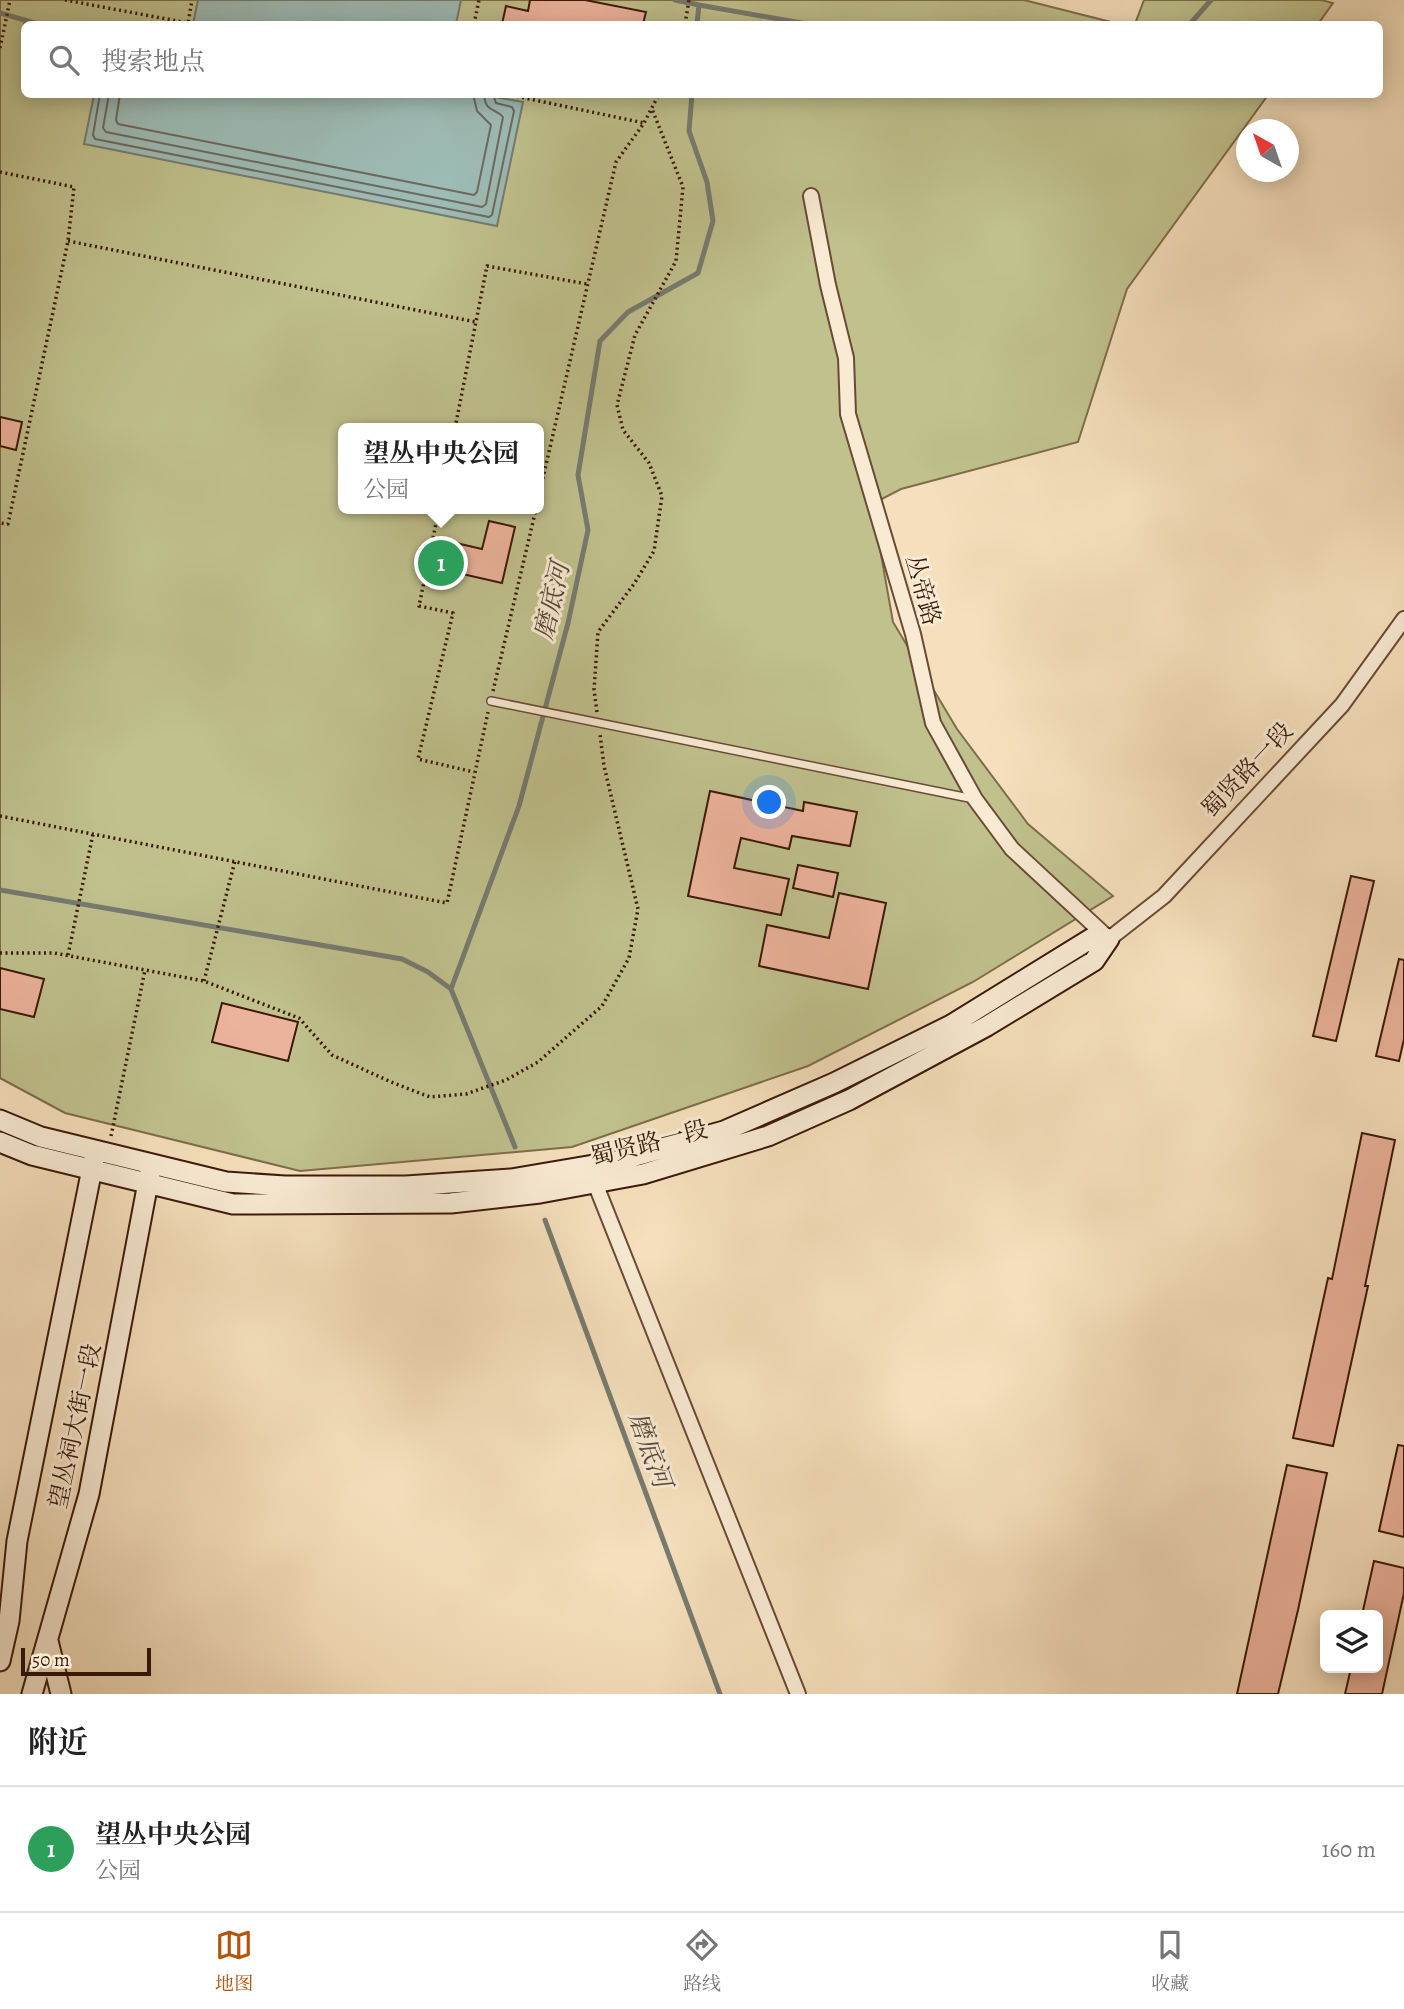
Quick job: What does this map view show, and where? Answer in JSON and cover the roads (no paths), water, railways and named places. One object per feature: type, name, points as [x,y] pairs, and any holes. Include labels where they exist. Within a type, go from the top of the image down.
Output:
[{"type":"street","name":"丛帝路","points":[[811,196],[828,285],[846,358],[848,414],[913,634],[933,723],[975,799],[1012,849],[1109,939]]},
{"type":"street","name":"蜀贤路一段","points":[[150,1173],[233,1204],[451,1203],[540,1193],[643,1174],[768,1136],[849,1100],[987,1026],[1094,961],[1109,939],[1164,896],[1342,705],[1404,619]]},
{"type":"street","name":"蜀贤路一段","points":[[150,1173],[285,1186],[406,1186],[511,1180],[617,1161],[724,1131],[835,1083],[951,1025],[1092,938],[1109,939]]},
{"type":"street","points":[[0,1120],[41,1137],[150,1173]]},
{"type":"street","points":[[0,1142],[32,1155],[98,1157]]},
{"type":"street","name":"望丛祠大街一段","points":[[0,1661],[17,1541],[98,1157]]},
{"type":"street","name":"望丛祠大街一段","points":[[33,1694],[89,1494],[150,1173]]},
{"type":"street","points":[[596,1183],[797,1694]]},
{"type":"street","points":[[48,1639],[61,1694]]},
{"type":"lane","points":[[491,701],[975,799]]},
{"type":"water","points":[[198,0],[461,0],[457,21],[194,21]]},
{"type":"water","points":[[93,98],[501,98],[523,102],[497,226],[84,144]]},
{"type":"waterway","name":"磨底河","points":[[675,0],[699,5],[697,21]]},
{"type":"waterway","name":"磨底河","points":[[1193,21],[1211,0]]},
{"type":"waterway","name":"磨底河","points":[[699,5],[790,21]]},
{"type":"waterway","name":"磨底河","points":[[0,13],[28,21]]},
{"type":"waterway","name":"磨底河","points":[[515,1147],[451,989],[519,806],[568,623],[588,530],[578,475],[600,341],[628,312],[698,273],[713,221],[707,182],[689,131],[692,98]]},
{"type":"waterway","points":[[0,890],[402,959],[428,972],[451,989]]},
{"type":"waterway","name":"磨底河","points":[[545,1220],[720,1694]]},
{"type":"place","name":"望丛中央公园","points":[[441,563]]}]
